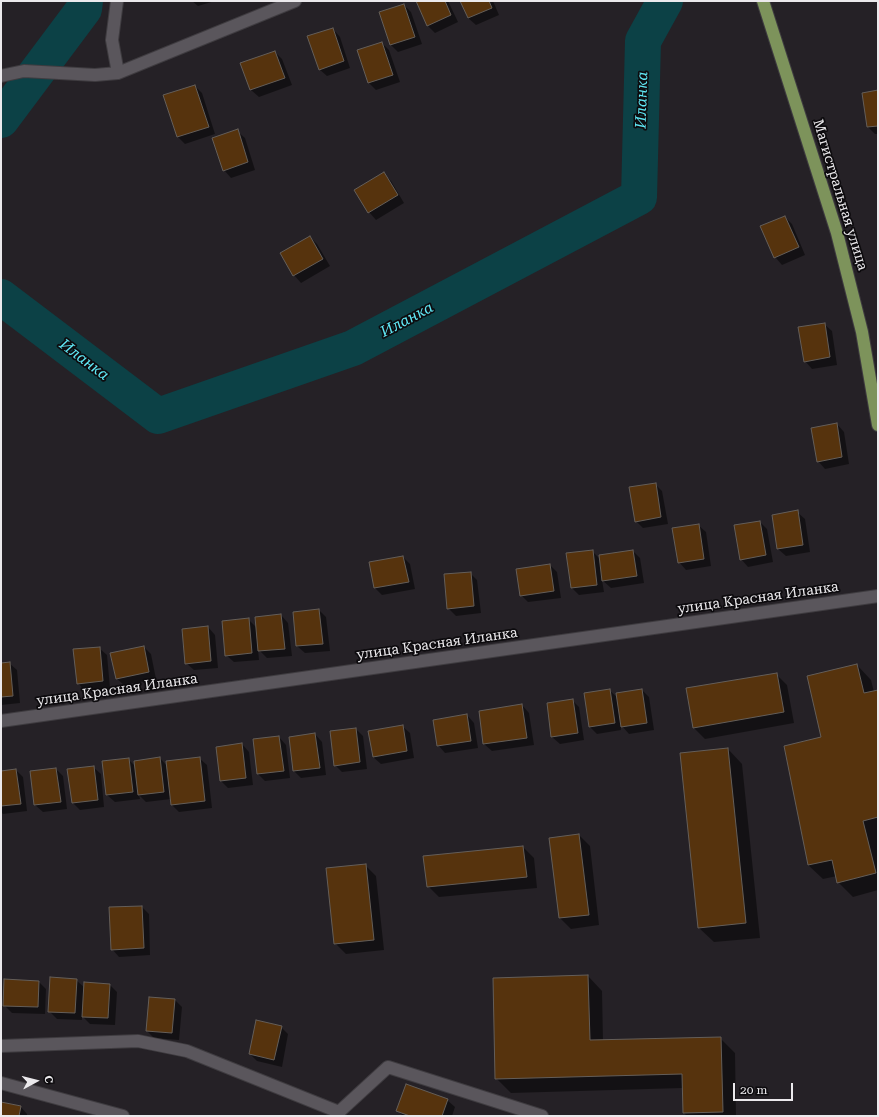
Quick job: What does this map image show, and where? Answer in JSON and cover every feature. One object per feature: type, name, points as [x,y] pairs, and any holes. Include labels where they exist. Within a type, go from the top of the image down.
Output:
[{"type":"main road","name":"Магистральная улица","points":[[763,1],[843,253],[862,332],[878,425]]},
{"type":"street","points":[[117,1],[112,40],[118,73]]},
{"type":"street","points":[[1,76],[24,71],[66,74],[118,73],[295,1]]},
{"type":"street","name":"улица Красная Иланка","points":[[1,722],[878,596]]},
{"type":"street","points":[[1,1046],[138,1041],[187,1051],[339,1114],[388,1067],[542,1116]]},
{"type":"street","points":[[1,1083],[123,1116]]},
{"type":"building","points":[[416,1],[445,1],[451,15],[427,26]]},
{"type":"building","points":[[460,1],[489,1],[492,8],[468,18]]},
{"type":"building","points":[[404,4],[415,37],[390,45],[379,12]]},
{"type":"building","points":[[333,28],[344,61],[319,70],[307,36]]},
{"type":"building","points":[[382,42],[393,75],[368,83],[357,50]]},
{"type":"building","points":[[275,51],[285,78],[250,90],[240,63]]},
{"type":"building","points":[[195,85],[209,127],[177,137],[163,95]]},
{"type":"building","points":[[878,90],[878,126],[867,127],[862,93]]},
{"type":"building","points":[[238,129],[248,162],[223,171],[212,138]]},
{"type":"building","points":[[384,172],[398,195],[368,213],[354,190]]},
{"type":"building","points":[[785,216],[799,247],[774,258],[760,226]]},
{"type":"building","points":[[310,236],[323,259],[293,276],[280,253]]},
{"type":"building","points":[[825,323],[830,357],[804,362],[798,327]]},
{"type":"building","points":[[837,423],[842,457],[817,462],[811,428]]},
{"type":"building","points":[[656,483],[661,517],[635,522],[629,487]]},
{"type":"building","points":[[798,510],[803,545],[777,549],[772,515]]},
{"type":"building","points":[[760,521],[766,555],[740,560],[734,525]]},
{"type":"building","points":[[699,524],[704,559],[678,563],[672,528]]},
{"type":"building","points":[[593,550],[597,585],[571,588],[566,553]]},
{"type":"building","points":[[633,550],[637,576],[602,581],[599,555]]},
{"type":"building","points":[[403,556],[409,582],[374,588],[369,562]]},
{"type":"building","points":[[550,564],[554,591],[520,596],[516,569]]},
{"type":"building","points":[[471,572],[474,606],[447,609],[444,574]]},
{"type":"building","points":[[319,609],[323,644],[296,646],[293,612]]},
{"type":"building","points":[[281,614],[285,649],[258,651],[255,617]]},
{"type":"building","points":[[249,618],[252,653],[225,656],[222,621]]},
{"type":"building","points":[[208,626],[211,661],[185,664],[182,629]]},
{"type":"building","points":[[144,646],[149,672],[116,679],[110,653]]},
{"type":"building","points":[[100,647],[103,681],[77,684],[73,649]]},
{"type":"building","points":[[10,662],[13,696],[1,697],[1,663]]},
{"type":"building","points":[[857,664],[864,693],[878,690],[878,817],[863,821],[876,873],[837,883],[832,860],[808,865],[784,746],[821,737],[807,676]]},
{"type":"building","points":[[777,673],[784,712],[693,728],[686,688]]},
{"type":"building","points":[[610,689],[615,723],[589,727],[584,693]]},
{"type":"building","points":[[642,689],[647,723],[621,727],[616,693]]},
{"type":"building","points":[[573,699],[578,733],[551,737],[547,703]]},
{"type":"building","points":[[522,704],[527,738],[483,744],[479,711]]},
{"type":"building","points":[[467,714],[471,741],[437,746],[433,720]]},
{"type":"building","points":[[403,725],[407,751],[373,757],[368,731]]},
{"type":"building","points":[[356,728],[360,762],[334,766],[330,731]]},
{"type":"building","points":[[315,733],[320,768],[293,771],[289,737]]},
{"type":"building","points":[[279,736],[284,771],[257,774],[253,739]]},
{"type":"building","points":[[242,743],[246,778],[220,781],[216,747]]},
{"type":"building","points":[[728,748],[746,923],[698,928],[680,753]]},
{"type":"building","points":[[160,757],[164,792],[138,795],[134,761]]},
{"type":"building","points":[[200,757],[205,801],[171,805],[166,761]]},
{"type":"building","points":[[129,758],[133,792],[106,795],[102,761]]},
{"type":"building","points":[[94,766],[98,800],[72,803],[67,769]]},
{"type":"building","points":[[56,768],[61,802],[34,805],[30,771]]},
{"type":"building","points":[[16,769],[21,804],[1,806],[1,771]]},
{"type":"building","points":[[579,834],[589,915],[559,918],[549,838]]},
{"type":"building","points":[[523,846],[527,877],[427,887],[423,856]]},
{"type":"building","points":[[366,864],[374,940],[334,944],[326,868]]},
{"type":"building","points":[[142,906],[144,948],[111,950],[109,907]]},
{"type":"building","points":[[588,975],[590,1040],[721,1037],[723,1112],[683,1113],[682,1074],[495,1079],[493,978]]},
{"type":"building","points":[[50,977],[77,979],[75,1013],[48,1012]]},
{"type":"building","points":[[4,979],[39,981],[38,1007],[3,1006]]},
{"type":"building","points":[[84,982],[110,984],[108,1018],[82,1017]]},
{"type":"building","points":[[149,997],[175,999],[172,1033],[146,1031]]},
{"type":"building","points":[[256,1020],[282,1026],[274,1060],[249,1054]]},
{"type":"building","points":[[406,1084],[448,1099],[442,1116],[410,1116],[396,1111]]},
{"type":"building","points":[[1,1102],[21,1106],[19,1116],[1,1116]]},
{"type":"waterway","name":"Иланка","points":[[1,120],[84,9],[85,1]]},
{"type":"waterway","name":"Иланка","points":[[1,297],[158,416],[353,348],[639,197],[643,41],[665,1]]}]
